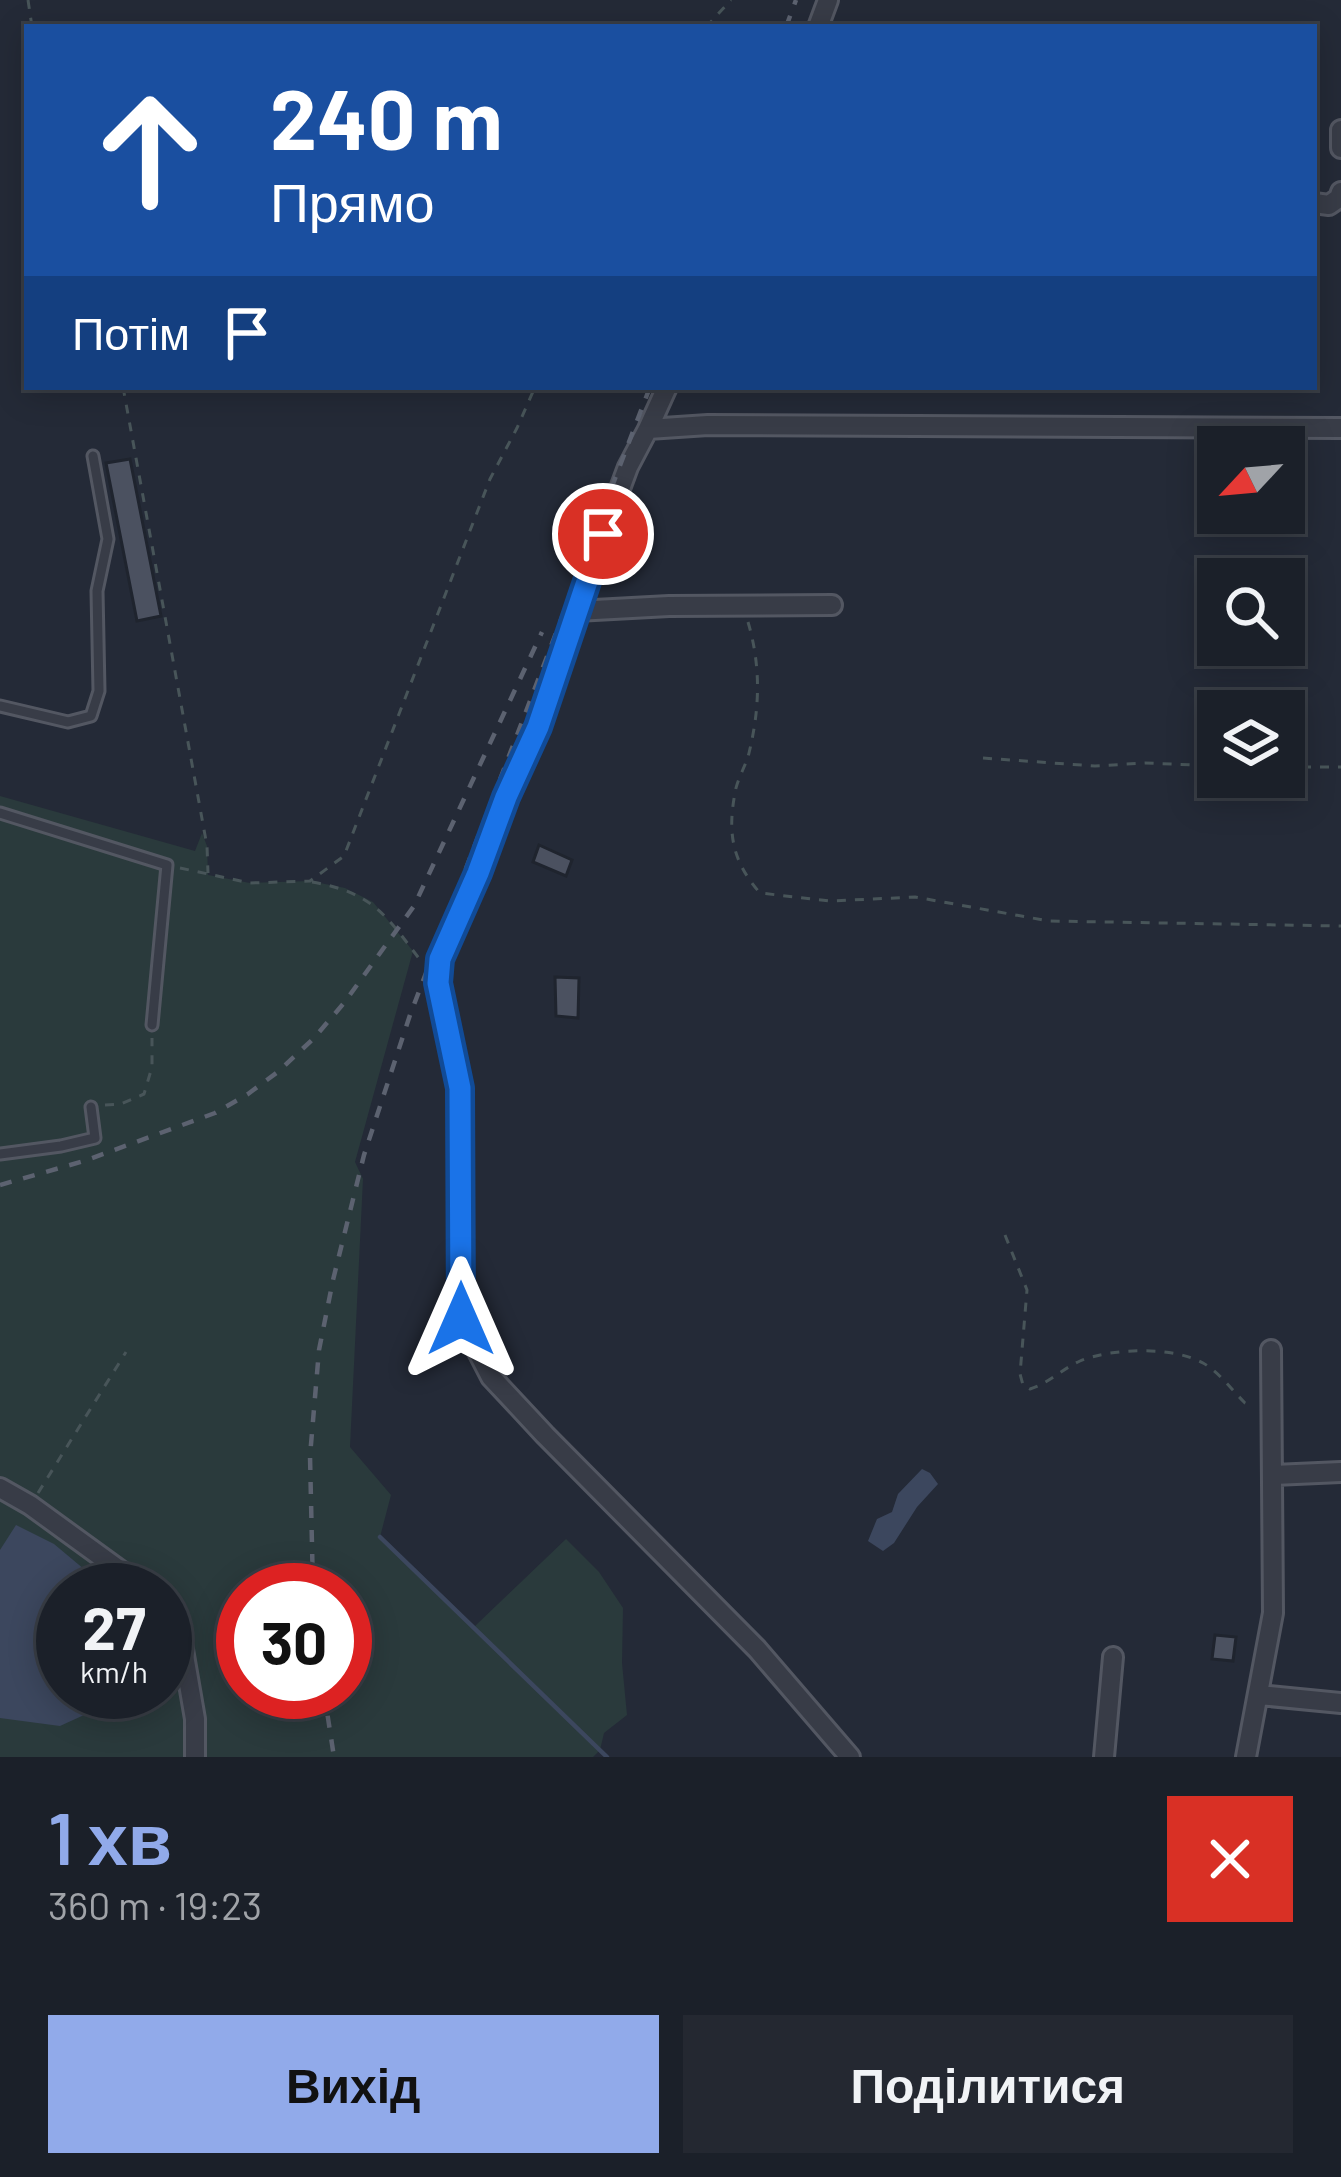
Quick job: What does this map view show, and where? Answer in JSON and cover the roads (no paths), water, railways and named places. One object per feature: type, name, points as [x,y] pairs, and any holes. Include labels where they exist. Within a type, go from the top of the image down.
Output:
[{"type":"street","points":[[1341,130],[1341,148]]},
{"type":"street","points":[[1317,203],[1330,205],[1341,192]]},
{"type":"street","points":[[666,390],[628,466],[538,727],[440,959],[438,983],[460,1088],[461,1319],[491,1377],[757,1648],[850,1757]]},
{"type":"street","points":[[648,429],[708,425],[1341,428]]},
{"type":"street","points":[[576,611],[832,605]]},
{"type":"street","points":[[1246,1757],[1273,1613],[1271,1351]]},
{"type":"street","points":[[1274,1475],[1341,1472]]},
{"type":"street","points":[[0,1488],[109,1563]]},
{"type":"street","points":[[1104,1757],[1113,1657]]},
{"type":"street","points":[[1259,1695],[1341,1703]]},
{"type":"street","points":[[192,1702],[195,1757]]},
{"type":"lane","points":[[0,706],[68,722],[91,716],[99,691],[97,591],[108,538],[93,456]]},
{"type":"lane","points":[[0,813],[167,866],[152,1025]]},
{"type":"lane","points":[[0,1154],[95,1138],[91,1107]]},
{"type":"water","points":[[922,1469],[938,1484],[883,1551],[868,1541],[877,1519],[892,1512],[898,1494]]},
{"type":"water","points":[[16,1525],[54,1544],[77,1563],[36,1563],[36,1719],[75,1719],[60,1726],[0,1718],[0,1550]]},
{"type":"waterway","points":[[380,1537],[607,1757]]},
{"type":"railway","points":[[787,24],[796,0]]},
{"type":"railway","points":[[312,1563],[310,1456],[319,1350],[364,1155],[410,1015],[649,390]]},
{"type":"railway","points":[[0,1185],[84,1161],[215,1113],[279,1071],[314,1038],[414,906],[542,632]]},
{"type":"railway","points":[[328,1719],[334,1757]]}]
